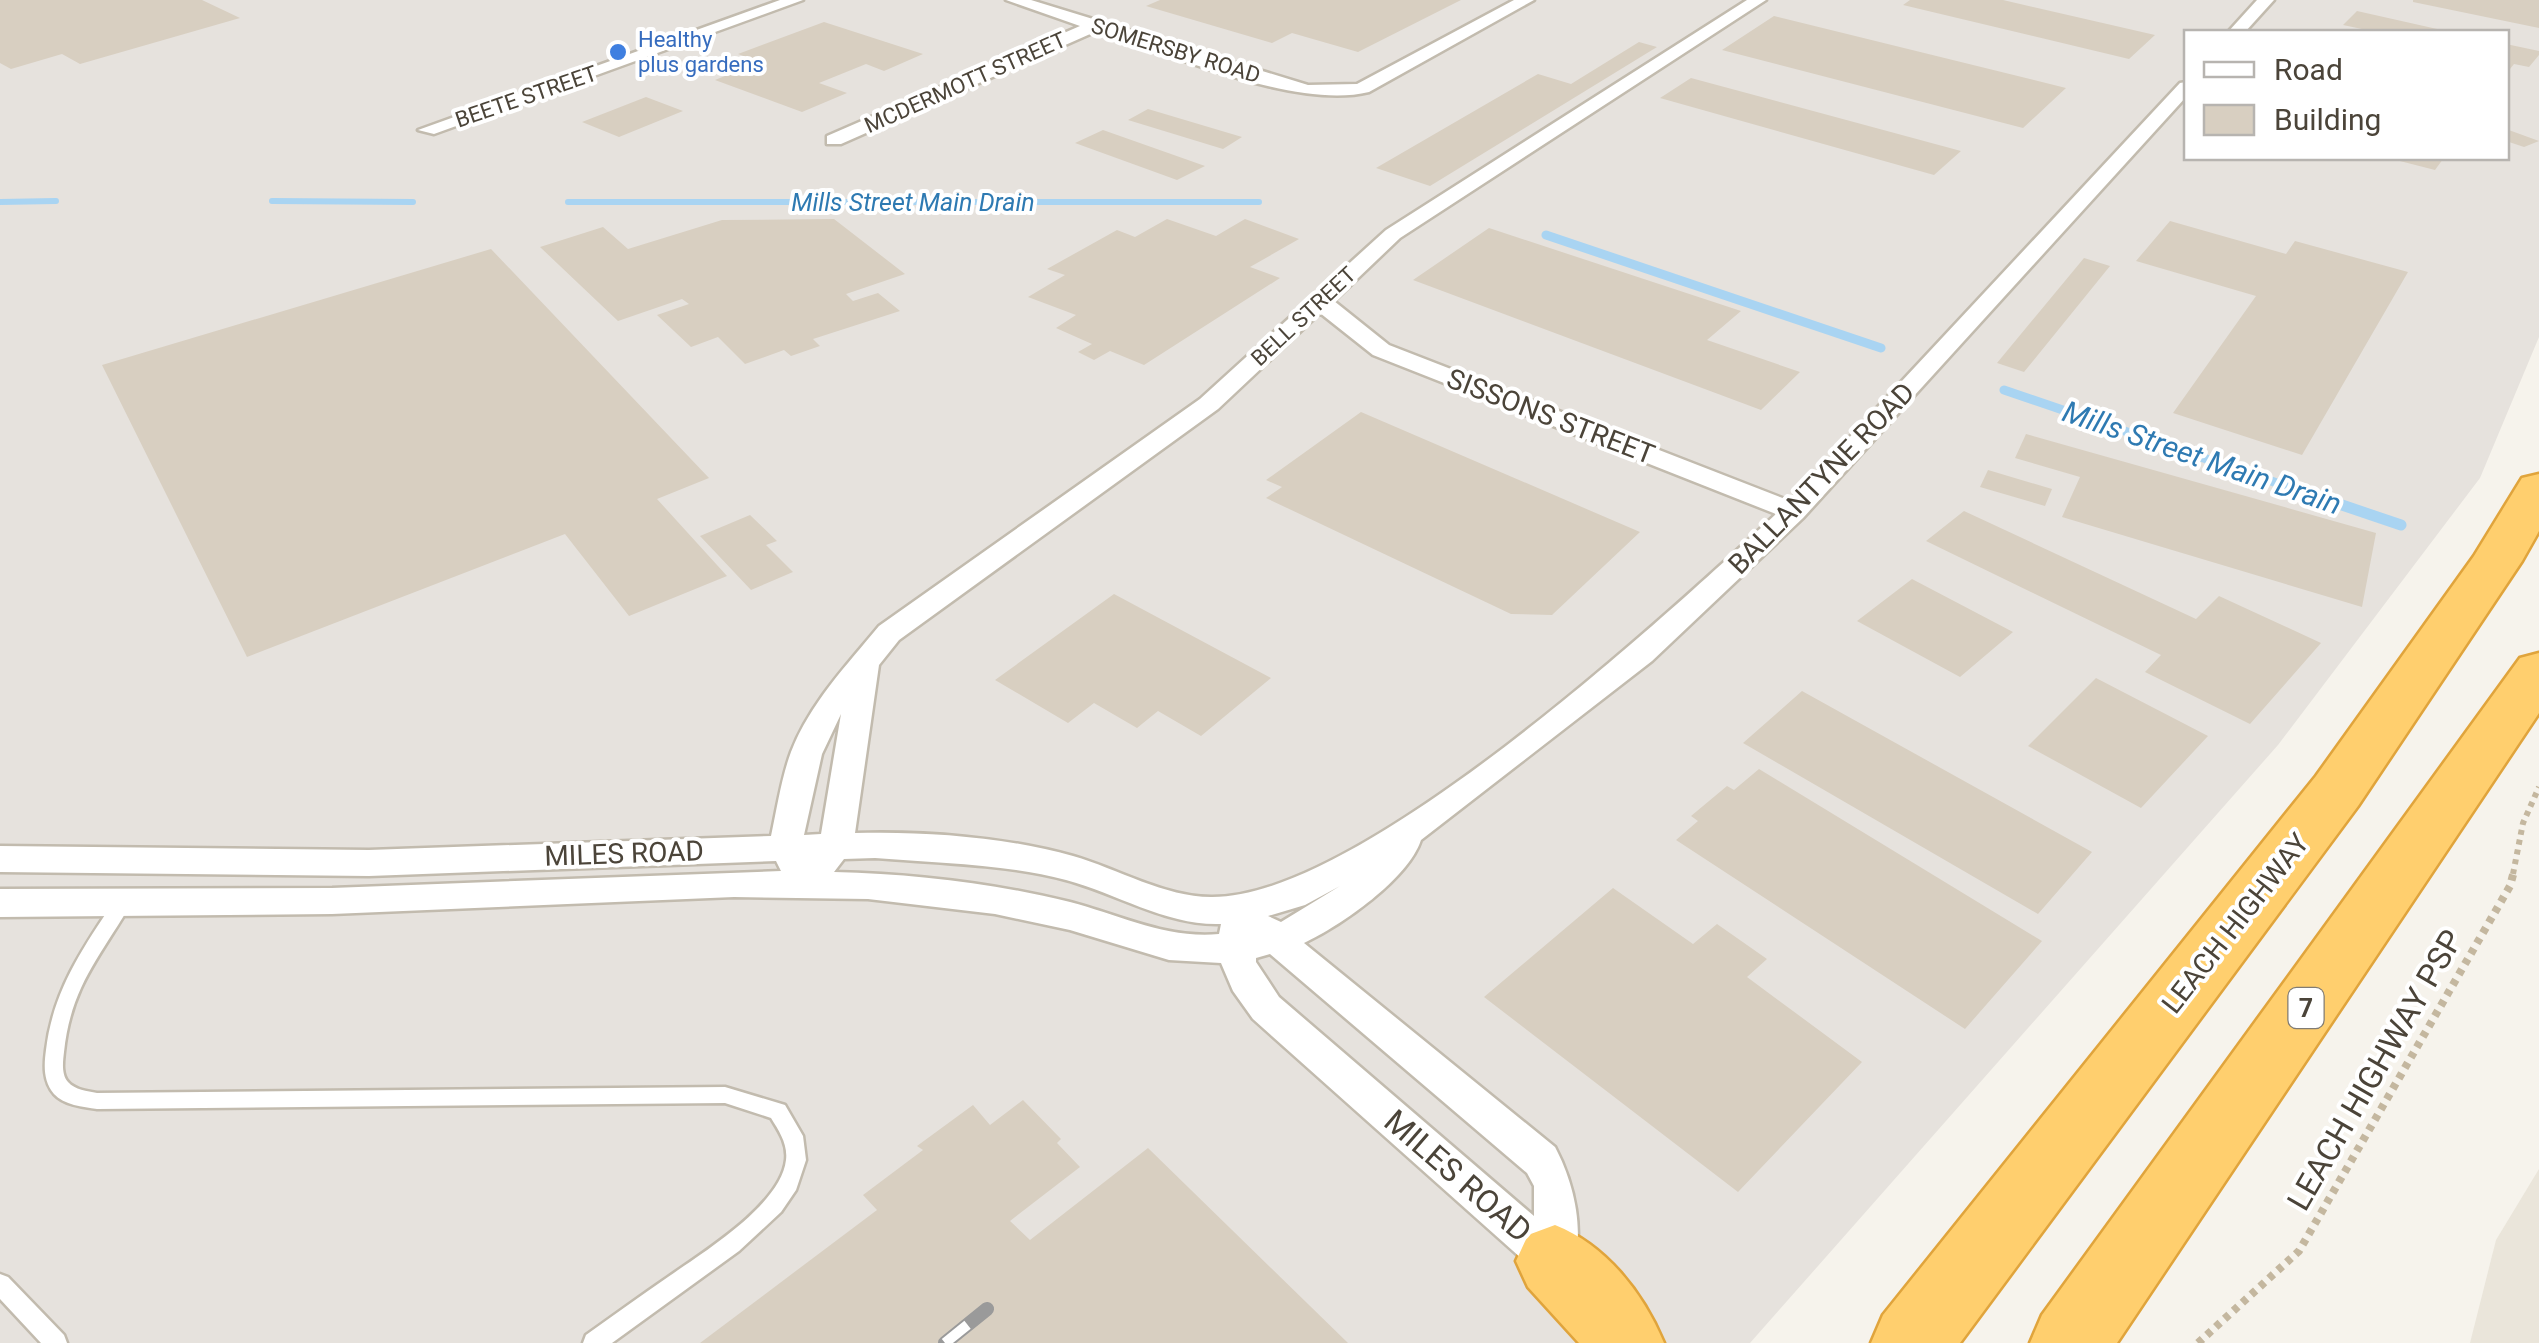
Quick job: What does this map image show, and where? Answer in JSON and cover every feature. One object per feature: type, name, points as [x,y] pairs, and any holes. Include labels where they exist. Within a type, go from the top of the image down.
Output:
[{"type":"highway","name":"LEACH HIGHWAY","points":[[1912,1343],[2337,791],[2497,561],[2539,488]]},
{"type":"highway","name":"7","points":[[2070,1343],[2539,671]]},
{"type":"highway","points":[[1555,1261],[1610,1320],[1624,1343]]},
{"type":"street","name":"BEETE STREET","points":[[427,130],[795,0]]},
{"type":"street","name":"SOMERSBY ROAD","points":[[1014,0],[1306,90],[1340,93],[1363,88],[1526,0]]},
{"type":"street","name":"BELL STREET","points":[[785,846],[814,735],[866,656],[940,594],[1131,463],[1209,404],[1393,234],[1758,0]]},
{"type":"street","points":[[2238,30],[2266,0]]},
{"type":"street","name":"MCDERMOTT STREET","points":[[834,140],[1096,25]]},
{"type":"street","name":"BALLANTYNE ROAD","points":[[1237,929],[1416,827],[1642,654],[1794,512],[2184,88]]},
{"type":"street","name":"SISSONS STREET","points":[[1320,300],[1334,317],[1382,350],[1794,512]]},
{"type":"street","points":[[785,846],[805,884],[836,845],[866,656]]},
{"type":"street","name":"BALLANTYNE ROAD","points":[[1279,938],[1326,916],[1374,879],[1416,827]]},
{"type":"street","name":"MILES ROAD","points":[[0,859],[369,864],[836,845],[996,855],[1068,868],[1237,929],[1279,938],[1326,985],[1540,1160],[1554,1185],[1555,1261]]},
{"type":"street","name":"MILES ROAD","points":[[0,903],[333,900],[548,889],[805,884],[970,896],[1074,917],[1223,966],[1555,1261]]},
{"type":"street","points":[[1326,916],[1312,947],[1326,985]]},
{"type":"street","points":[[1237,929],[1247,986]]},
{"type":"street","name":"MILES ROAD","points":[[1175,949],[1237,929]]},
{"type":"lane","points":[[124,902],[72,979],[58,1014],[53,1073],[60,1087],[74,1096],[97,1101],[725,1095],[766,1106],[790,1126],[797,1142],[797,1161],[790,1182],[772,1209],[594,1343]]},
{"type":"lane","points":[[0,1284],[56,1343]]},
{"type":"path","name":"LEACH HIGHWAY PSP","points":[[2198,1343],[2299,1251],[2510,886],[2519,858],[2519,829],[2539,787]]},
{"type":"shaded area","points":[[0,0],[2539,0],[2539,337],[2480,478],[2278,745],[1750,1343],[0,1343]]},
{"type":"shaded area","points":[[2539,1169],[2539,1343],[2470,1343],[2496,1240]]},
{"type":"building","points":[[0,0],[202,0],[240,18],[80,64],[62,54],[11,69],[0,63]]},
{"type":"building","points":[[1160,0],[1461,0],[1358,52],[1292,33],[1272,43],[1146,6]]},
{"type":"building","points":[[1910,0],[2003,0],[2155,35],[2129,59],[1903,5]]},
{"type":"building","points":[[2539,0],[2539,28],[2413,2]]},
{"type":"building","points":[[2357,11],[2442,30],[2367,30],[2343,25]]},
{"type":"building","points":[[1774,16],[2066,88],[2023,128],[1722,50]]},
{"type":"building","points":[[824,22],[923,54],[884,71],[866,64],[819,83],[847,93],[802,112],[715,80],[760,62],[738,54]]},
{"type":"building","points":[[1639,42],[1657,47],[1430,186],[1376,168],[1538,74],[1571,84]]},
{"type":"building","points":[[2509,45],[2539,51],[2529,67],[2514,64],[2509,70]]},
{"type":"building","points":[[1691,78],[1961,151],[1934,175],[1660,98]]},
{"type":"building","points":[[646,97],[683,111],[619,137],[582,122]]},
{"type":"building","points":[[1148,109],[1242,137],[1223,149],[1128,120]]},
{"type":"building","points":[[1103,130],[1205,166],[1177,180],[1075,143]]},
{"type":"building","points":[[2509,130],[2539,141],[2524,147],[2509,142]]},
{"type":"building","points":[[2396,160],[2442,160],[2435,170]]},
{"type":"building","points":[[834,219],[905,274],[846,294],[853,301],[878,293],[900,311],[813,339],[820,346],[791,356],[784,350],[745,364],[718,337],[691,347],[657,315],[689,304],[682,299],[618,321],[540,247],[603,227],[628,249],[722,220]]},
{"type":"building","points":[[1167,219],[1216,236],[1245,219],[1299,239],[1250,267],[1280,278],[1144,365],[1110,351],[1094,360],[1078,352],[1092,344],[1056,328],[1076,315],[1028,297],[1065,275],[1047,269],[1117,230],[1135,237]]},
{"type":"building","points":[[2170,221],[2286,254],[2295,241],[2408,272],[2302,455],[2173,413],[2256,296],[2136,261]]},
{"type":"building","points":[[1489,228],[1741,311],[1707,340],[1800,372],[1761,410],[1413,280]]},
{"type":"building","points":[[491,249],[709,478],[657,499],[727,576],[629,616],[565,534],[247,657],[102,365]]},
{"type":"building","points":[[2084,258],[2110,266],[2024,372],[1997,363]]},
{"type":"building","points":[[1361,412],[1640,532],[1552,615],[1511,614],[1266,498],[1282,487],[1266,480]]},
{"type":"building","points":[[2026,434],[2376,533],[2362,607],[2062,517],[2080,477],[2015,458]]},
{"type":"building","points":[[1988,470],[2052,489],[2045,506],[1980,487]]},
{"type":"building","points":[[1964,511],[2196,619],[2219,596],[2321,643],[2250,724],[2145,672],[2161,655],[1926,541]]},
{"type":"building","points":[[750,515],[777,541],[766,545],[793,572],[751,590],[700,536]]},
{"type":"building","points":[[1912,579],[2013,632],[1960,677],[1857,621]]},
{"type":"building","points":[[1114,594],[1271,678],[1201,736],[1158,711],[1137,728],[1094,703],[1068,723],[995,680]]},
{"type":"building","points":[[2096,678],[2208,736],[2141,808],[2028,746]]},
{"type":"building","points":[[1802,691],[2092,852],[2038,914],[1743,743]]},
{"type":"building","points":[[1759,769],[2042,941],[1965,1029],[1676,840],[1698,821],[1691,816],[1727,786],[1734,790]]},
{"type":"building","points":[[1613,888],[1693,944],[1717,924],[1767,959],[1747,977],[1862,1062],[1738,1192],[1484,997]]},
{"type":"building","points":[[1023,1100],[1061,1139],[1057,1143],[1080,1167],[1010,1221],[1030,1240],[1148,1148],[1348,1343],[700,1343],[877,1210],[863,1195],[923,1150],[917,1146],[973,1105],[990,1125]]},
{"type":"waterway","name":"Mills Street Main Drain","points":[[0,202],[56,201]]},
{"type":"waterway","points":[[272,201],[413,202]]},
{"type":"waterway","name":"Mills Street Main Drain","points":[[568,202],[1259,202]]},
{"type":"waterway","name":"Mills Street Main Drain","points":[[1546,235],[1881,348]]},
{"type":"waterway","name":"Mills Street Main Drain","points":[[2004,390],[2350,508]]},
{"type":"waterway","name":"Mills Street Main Drain","points":[[2342,505],[2401,525]]},
{"type":"railway","points":[[945,1343],[987,1309]]},
{"type":"place","name":"Healthy plus gardens","points":[[618,52]]}]
